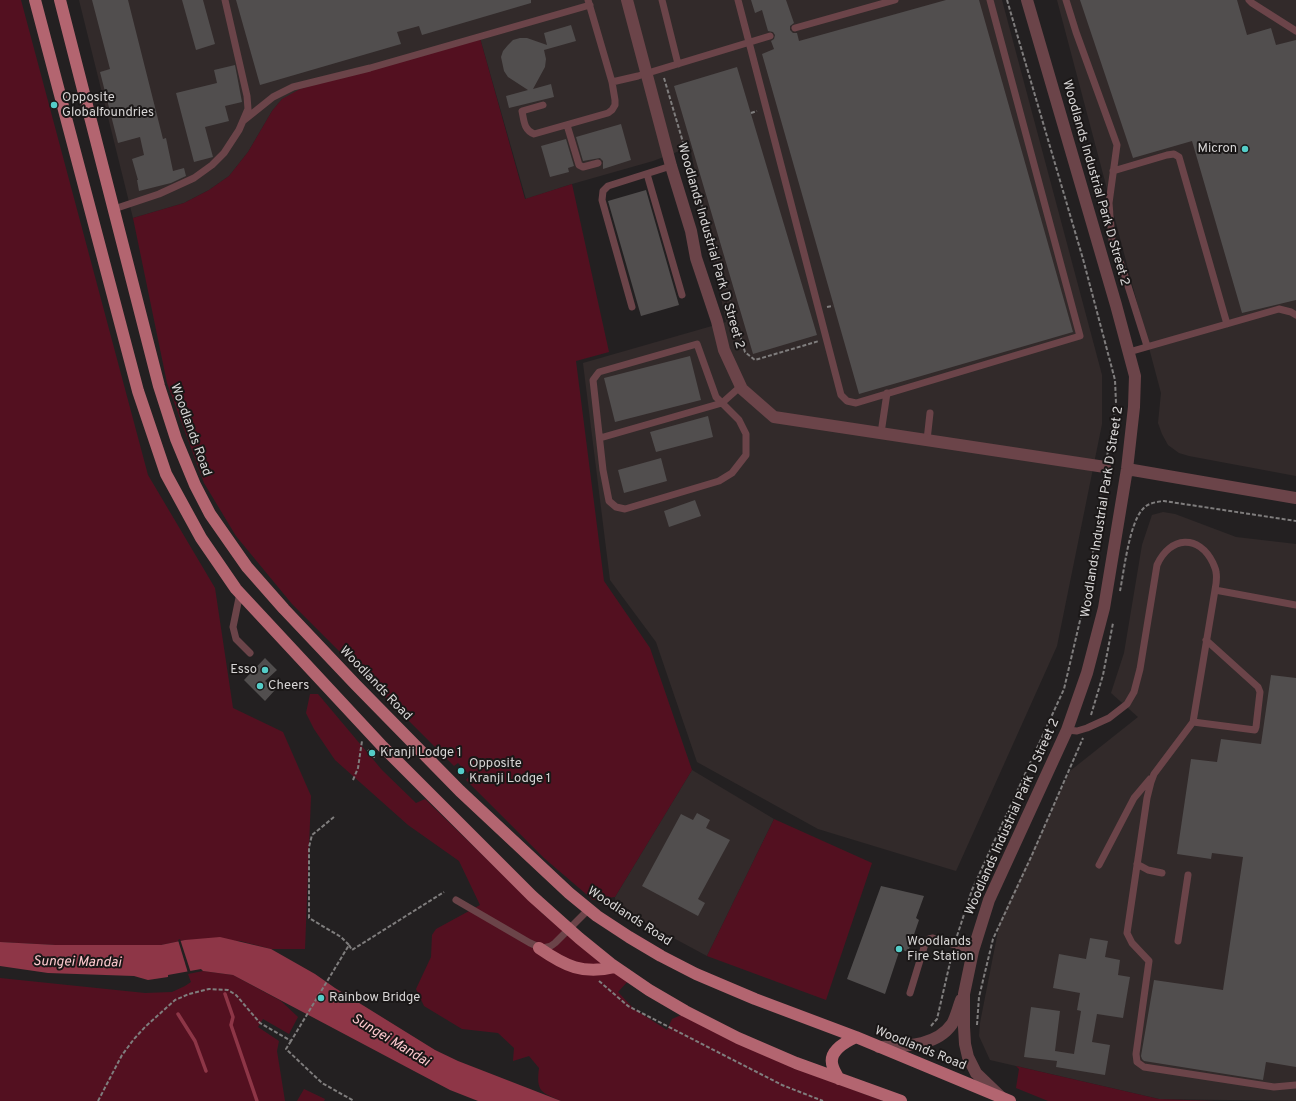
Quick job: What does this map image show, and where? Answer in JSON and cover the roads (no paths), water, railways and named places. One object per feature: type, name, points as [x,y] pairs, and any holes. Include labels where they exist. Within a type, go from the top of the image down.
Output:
[{"type":"main road","points":[[35,0],[138,391],[157,449],[166,474],[201,538],[240,594],[383,747],[500,864],[579,938],[615,966],[655,994],[738,1038],[796,1063],[901,1101]]},
{"type":"main road","name":"Woodlands Road","points":[[60,0],[159,386],[176,439],[195,485],[210,514],[247,567],[284,609],[460,791],[589,910],[661,956],[696,974],[755,999],[856,1037],[1005,1099]]},
{"type":"main road","points":[[539,948],[558,961],[577,969],[603,970],[615,966]]},
{"type":"main road","points":[[839,1079],[832,1066],[834,1052],[841,1044],[856,1037]]},
{"type":"street","name":"Woodlands Industrial Park D Street 2","points":[[627,0],[671,166],[691,231],[700,273],[717,321],[724,350],[742,389],[774,417],[1105,467]]},
{"type":"street","name":"Woodlands Industrial Park D Street 2","points":[[879,1047],[908,1046],[934,1039],[952,1024],[964,994],[973,951],[988,900],[1067,730],[1087,673],[1104,608],[1127,469],[1134,407],[1135,376],[1027,0]]},
{"type":"street","points":[[1127,469],[1296,498]]},
{"type":"street","name":"Woodlands Industrial Park D Street 2","points":[[964,994],[965,1044],[968,1057],[976,1073],[1005,1099]]},
{"type":"lane","points":[[114,209],[194,178],[212,165],[224,153],[239,130],[248,110],[247,96],[225,0]]},
{"type":"lane","points":[[662,0],[678,64]]},
{"type":"lane","points":[[738,0],[842,395],[847,401],[856,402],[1080,336],[990,0]]},
{"type":"lane","points":[[795,28],[895,0]]},
{"type":"lane","points":[[1066,0],[1117,145],[1109,203],[1112,240],[1148,346]]},
{"type":"lane","points":[[1250,0],[1252,4],[1296,31]]},
{"type":"lane","points":[[243,121],[273,97],[293,87],[370,68],[589,2],[612,82],[615,105],[608,113],[534,134],[530,133],[526,129],[522,111],[542,105]]},
{"type":"lane","points":[[612,82],[661,69],[770,36]]},
{"type":"lane","points":[[567,125],[579,165],[583,167],[598,163]]},
{"type":"lane","points":[[1113,171],[1167,154],[1174,154],[1179,157],[1227,324]]},
{"type":"lane","points":[[632,307],[602,200],[603,191],[608,186],[671,166]]},
{"type":"lane","points":[[647,174],[682,296]]},
{"type":"lane","points":[[1129,352],[1280,309],[1296,315]]},
{"type":"lane","points":[[697,344],[716,397],[722,402],[739,420],[746,434],[746,455],[732,473],[719,481],[625,509],[616,507],[609,501],[603,470],[594,380],[599,372],[697,344]]},
{"type":"lane","points":[[600,438],[722,402],[741,386]]},
{"type":"lane","points":[[881,433],[887,393]]},
{"type":"lane","points":[[927,440],[930,413]]},
{"type":"lane","points":[[1067,730],[1077,731],[1087,728],[1109,718],[1127,704],[1134,692],[1140,668],[1157,565],[1161,554],[1178,542],[1188,542],[1200,547],[1209,556],[1216,571],[1215,590],[1193,722],[1134,798],[1099,865]]},
{"type":"lane","points":[[1215,590],[1296,605]]},
{"type":"lane","points":[[240,594],[233,627],[236,639],[250,653]]},
{"type":"lane","points":[[1193,722],[1254,730],[1256,727],[1260,692],[1258,688],[1206,640]]},
{"type":"lane","points":[[1154,774],[1147,798],[1127,933],[1132,943],[1149,961],[1136,1054],[1137,1062],[1144,1066],[1274,1087],[1296,1085]]},
{"type":"lane","points":[[1137,864],[1148,870],[1162,873]]},
{"type":"lane","points":[[1178,941],[1188,875]]},
{"type":"lane","points":[[456,900],[539,948],[551,947],[589,910]]},
{"type":"lane","points":[[910,994],[925,944],[929,939],[933,938],[973,951]]},
{"type":"water","name":"Sungei Mandai","points":[[220,937],[271,949],[315,974],[435,1050],[458,1061],[561,1101],[478,1101],[450,1090],[233,975],[203,971],[201,969],[148,980],[134,976],[48,973],[0,966],[0,942],[56,945],[161,945],[185,940]]},
{"type":"waterway","points":[[225,994],[233,1017],[231,1025],[257,1101]]},
{"type":"waterway","points":[[178,1014],[195,1041],[206,1071]]},
{"type":"place","name":"Opposite Globalfoundries","points":[[54,105]]},
{"type":"place","name":"Micron","points":[[1245,149]]},
{"type":"place","name":"Esso","points":[[265,670]]},
{"type":"place","name":"Cheers","points":[[260,686]]},
{"type":"place","name":"Kranji Lodge 1","points":[[372,753]]},
{"type":"place","name":"Opposite Kranji Lodge 1","points":[[461,771]]},
{"type":"place","name":"Woodlands Fire Station","points":[[899,949]]},
{"type":"place","name":"Rainbow Bridge","points":[[321,998]]}]
